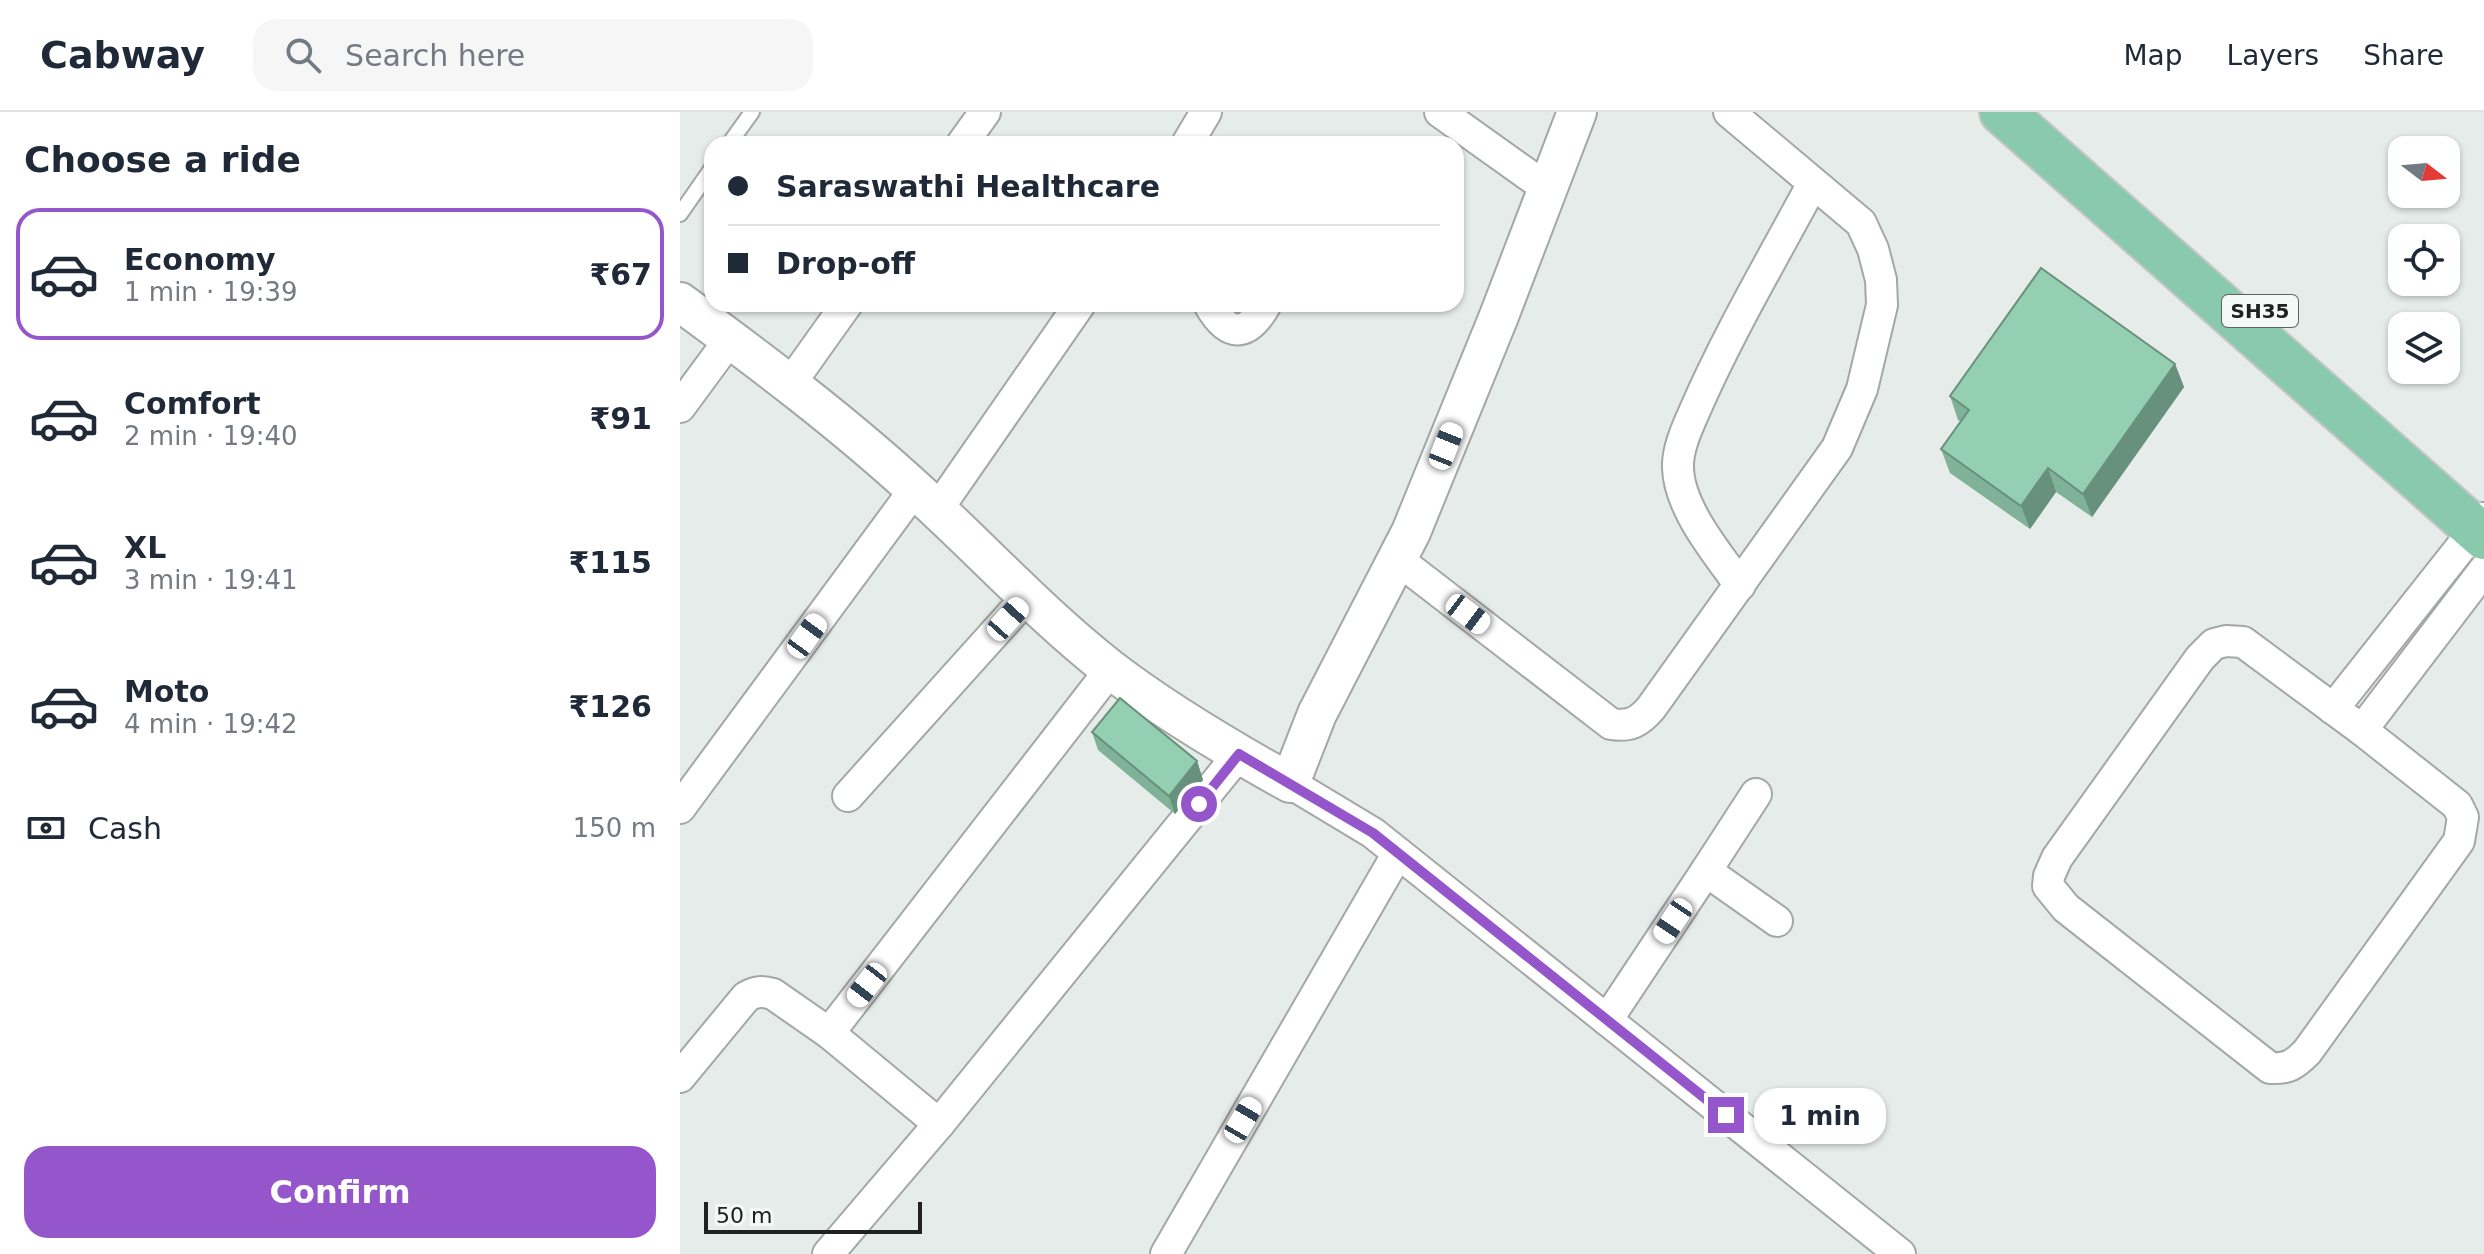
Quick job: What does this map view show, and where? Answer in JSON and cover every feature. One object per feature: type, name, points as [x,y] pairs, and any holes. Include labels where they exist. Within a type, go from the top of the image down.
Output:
[{"type":"main road","points":[[2002,112],[2482,523]]},
{"type":"main road","name":"SH35","points":[[2037,112],[2482,523]]},
{"type":"street","points":[[968,136],[985,112]]},
{"type":"street","points":[[1192,136],[1206,112]]},
{"type":"street","points":[[1440,112],[1548,189]]},
{"type":"street","points":[[1290,783],[1317,714],[1411,532],[1499,316],[1577,112]]},
{"type":"street","points":[[1397,559],[1611,724],[1625,726],[1640,720],[1651,708],[1837,448],[1862,389],[1882,305],[1881,280],[1873,249],[1861,223],[1729,112]]},
{"type":"street","points":[[1740,585],[1699,527],[1684,495],[1678,467],[1687,431],[1709,377],[1813,183]]},
{"type":"street","points":[[680,302],[790,384],[926,499],[1027,597],[1111,669],[1239,754],[1373,833],[1900,1254]]},
{"type":"street","points":[[790,384],[841,312]]},
{"type":"street","points":[[680,808],[1074,312]]},
{"type":"street","points":[[1214,312],[1231,330],[1243,330],[1257,321],[1262,312]]},
{"type":"street","points":[[680,407],[730,339]]},
{"type":"street","points":[[2333,709],[2482,523]]},
{"type":"street","points":[[2362,730],[2484,570]]},
{"type":"street","points":[[848,796],[1027,597]]},
{"type":"street","points":[[2399,625],[2427,646]]},
{"type":"street","points":[[2243,642],[2362,730],[2457,805],[2463,817],[2463,826],[2459,841],[2307,1052],[2294,1065],[2285,1069],[2270,1068],[2066,908],[2048,886],[2057,858],[2200,658],[2214,644],[2243,642]]},
{"type":"street","points":[[829,1033],[1111,669]]},
{"type":"street","points":[[828,1254],[939,1124],[1239,754]]},
{"type":"street","points":[[1607,1020],[1756,794]]},
{"type":"street","points":[[1166,1254],[1398,853]]},
{"type":"street","points":[[1706,871],[1777,921]]},
{"type":"street","points":[[680,1077],[746,997],[756,991],[773,994],[829,1033],[939,1124]]},
{"type":"lane","points":[[735,136],[752,112]]},
{"type":"lane","points":[[680,214],[704,180]]},
{"type":"building","points":[[2041,268],[2175,364],[2083,494],[2048,468],[2021,506],[1941,449],[1969,410],[1950,396]]},
{"type":"building","points":[[1120,698],[1197,761],[1169,796],[1092,732]]},
{"type":"route","points":[[1199,804],[1239,754],[1290,783],[1373,833],[1726,1115]]}]
